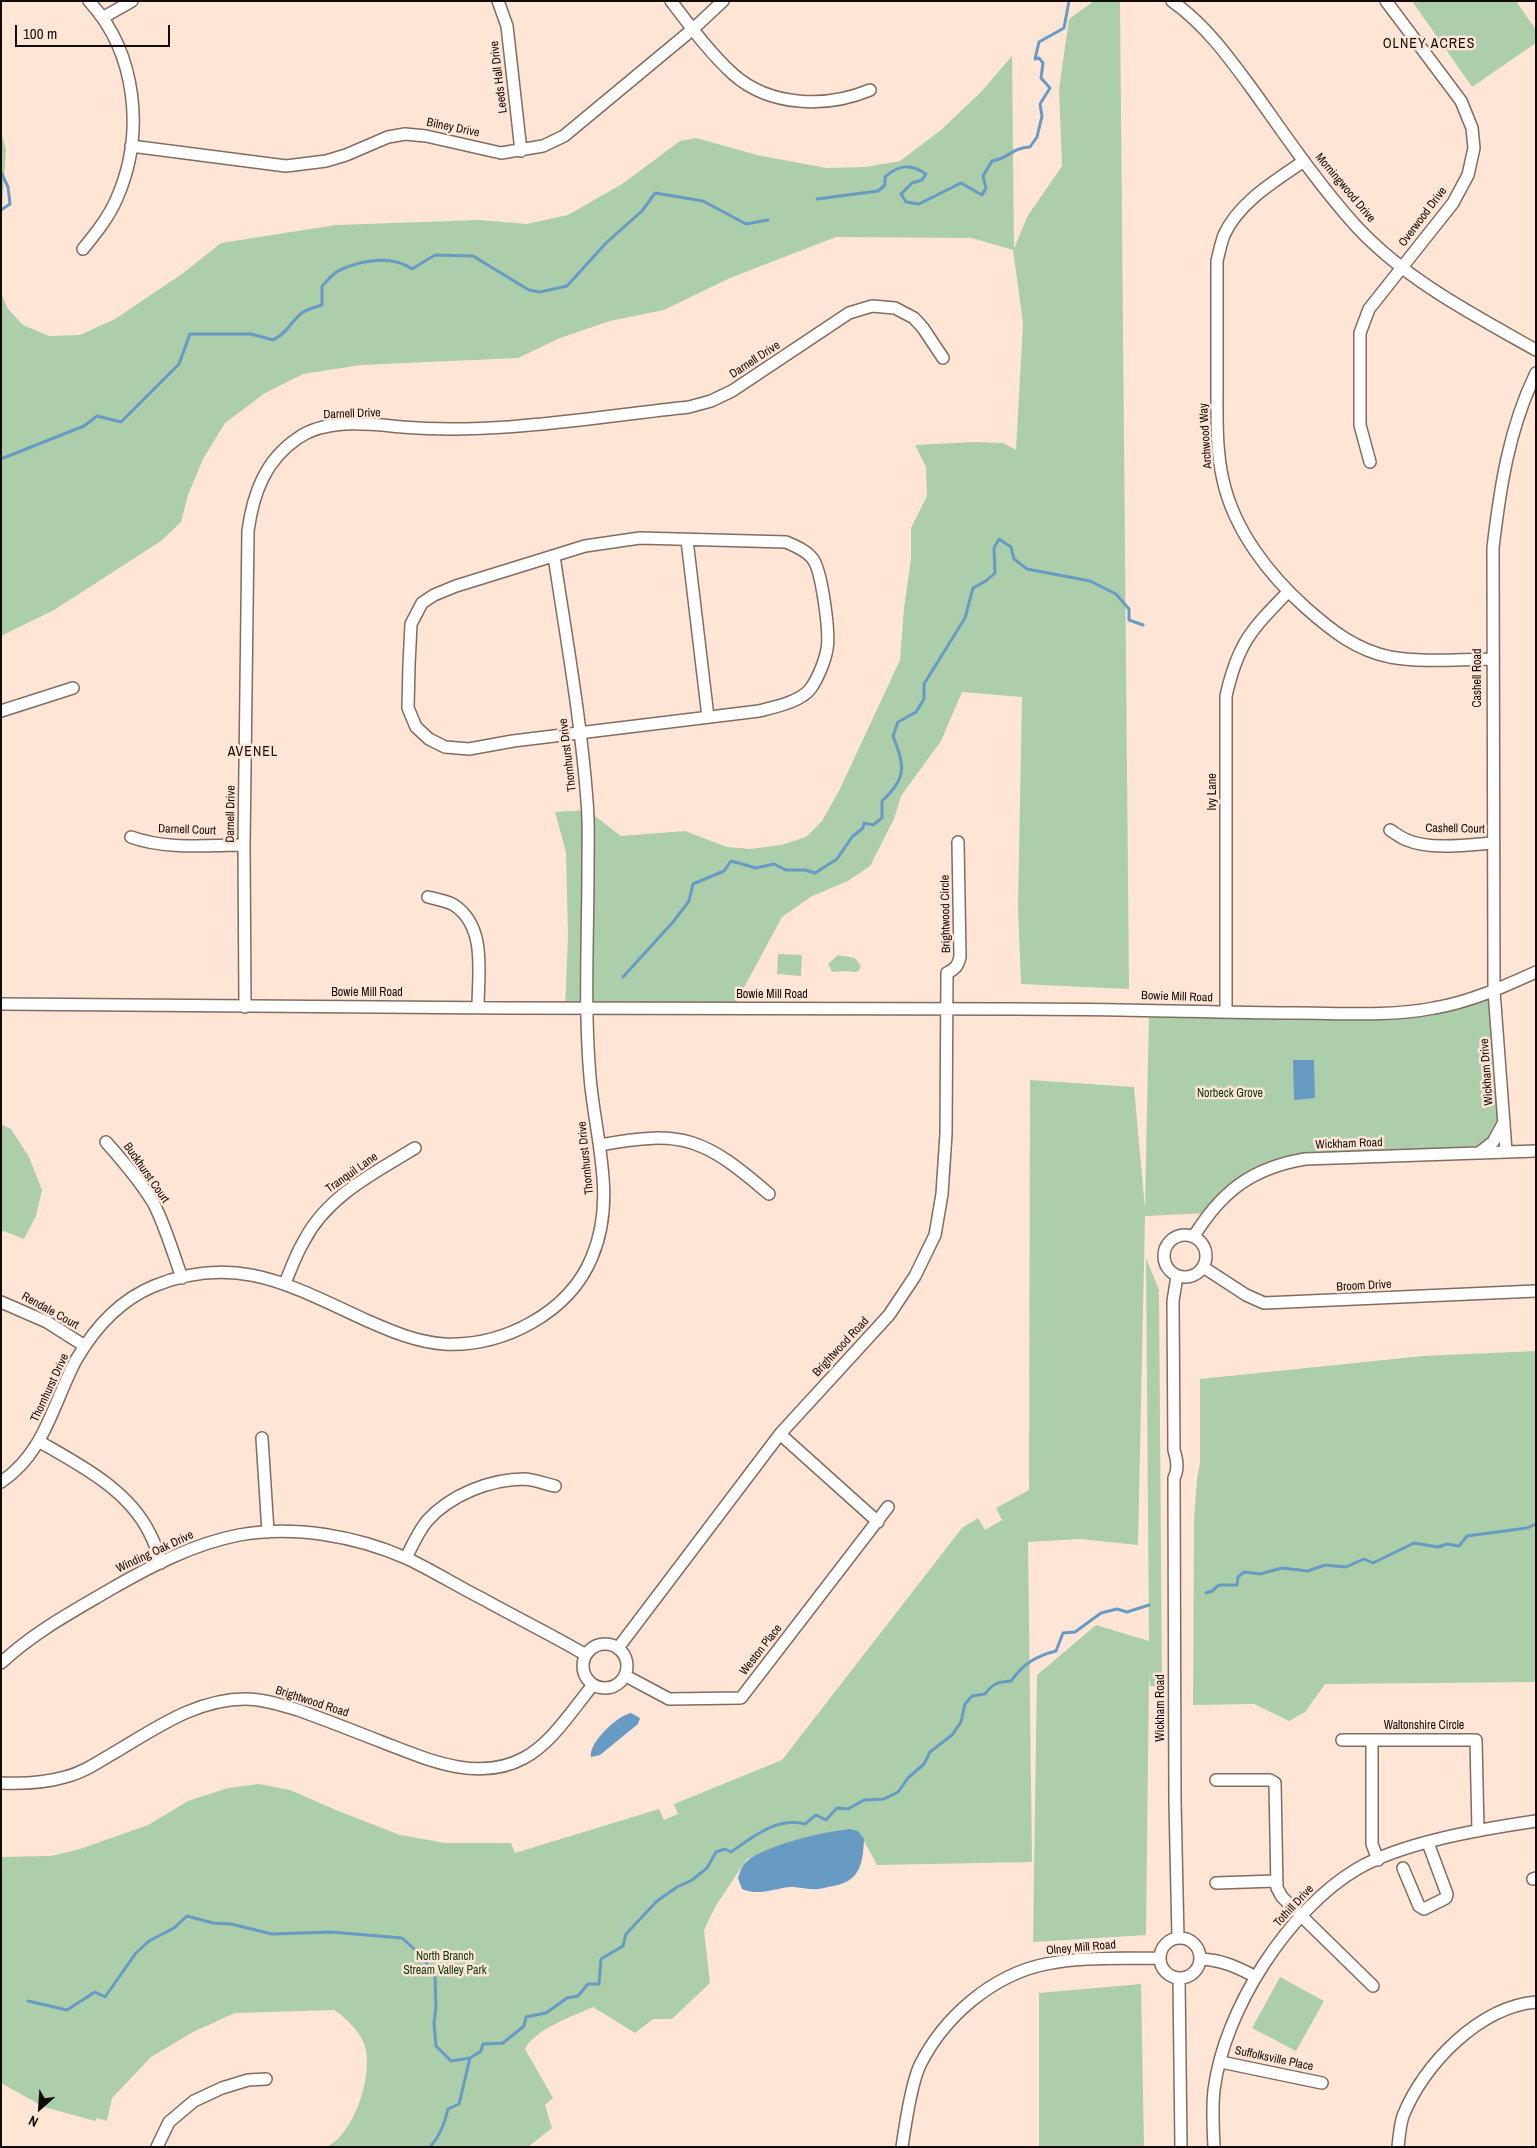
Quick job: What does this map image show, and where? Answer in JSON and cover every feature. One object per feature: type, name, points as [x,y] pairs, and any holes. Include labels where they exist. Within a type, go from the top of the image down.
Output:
[{"type":"street","points":[[84,249],[104,223],[117,199],[127,170],[134,116],[130,85],[122,56],[104,17],[89,1]]},
{"type":"street","points":[[104,17],[132,1]]},
{"type":"street","name":"Leeds Hall Drive","points":[[498,1],[507,26],[521,151]]},
{"type":"street","points":[[671,1],[693,30],[733,74],[748,85],[774,96],[793,101],[821,102],[838,100],[870,90]]},
{"type":"street","name":"Bilney Drive","points":[[131,146],[286,166],[326,161],[346,155],[388,137],[405,134],[426,136],[501,152],[521,151],[543,146],[564,136],[693,30],[723,1]]},
{"type":"street","name":"Morningwood Drive","points":[[1172,1],[1189,13],[1218,42],[1304,161],[1356,226],[1401,267],[1452,304],[1536,350]]},
{"type":"street","name":"Overwood Drive","points":[[1370,462],[1360,425],[1360,333],[1369,309],[1453,203],[1468,176],[1474,148],[1472,128],[1461,101],[1386,1]]},
{"type":"street","name":"Archwood Way","points":[[1304,161],[1266,188],[1238,212],[1224,235],[1217,262],[1218,440],[1223,480],[1233,510],[1248,540],[1288,592],[1336,635],[1371,652],[1391,657],[1492,659]]},
{"type":"street","name":"Darnell Drive","points":[[245,1007],[244,845],[248,532],[253,500],[261,479],[274,460],[298,438],[313,430],[330,426],[370,424],[436,430],[490,428],[688,407],[711,401],[732,392],[849,313],[872,306],[895,308],[914,318],[944,358]]},
{"type":"street","name":"Cashell Road","points":[[1494,990],[1492,844],[1493,548],[1500,486],[1517,418],[1536,373]]},
{"type":"street","points":[[640,538],[687,540],[786,542],[799,547],[813,558],[822,589],[828,648],[810,690],[795,700],[768,709],[468,749],[445,747],[429,739],[416,727],[408,708],[411,624],[422,603],[434,595],[456,586],[584,546],[640,538]]},
{"type":"street","points":[[687,540],[708,717]]},
{"type":"street","name":"Thornhurst Drive","points":[[1,1482],[25,1461],[40,1442],[76,1362],[103,1322],[129,1300],[153,1286],[204,1273],[232,1271],[256,1275],[285,1283],[394,1332],[421,1341],[447,1344],[481,1342],[515,1331],[533,1322],[564,1298],[578,1282],[592,1258],[603,1220],[604,1185],[590,1078],[588,804],[580,733],[554,556]]},
{"type":"street","name":"Ivy Lane","points":[[1226,1012],[1226,696],[1232,671],[1242,646],[1255,626],[1288,592]]},
{"type":"street","points":[[1,711],[73,688]]},
{"type":"street","name":"Cashell Court","points":[[1390,830],[1408,841],[1427,844],[1492,844]]},
{"type":"street","name":"Darnell Court","points":[[131,836],[146,842],[177,846],[244,845]]},
{"type":"street","name":"Brightwood Circle","points":[[947,1010],[947,973],[959,964],[960,957],[958,842]]},
{"type":"street","points":[[428,897],[452,904],[468,917],[477,938],[478,1008]]},
{"type":"street","name":"Bowie Mill Road","points":[[1,1004],[588,1009],[1400,1012],[1430,1009],[1453,1004],[1494,990],[1536,972]]},
{"type":"street","name":"Wickham Drive","points":[[1494,990],[1506,1151]]},
{"type":"street","name":"Brightwood Road","points":[[618,1648],[780,1434],[889,1315],[915,1276],[935,1236],[942,1194],[946,1134],[947,1010]]},
{"type":"street","points":[[1479,1152],[1493,1142],[1504,1121]]},
{"type":"street","points":[[600,1145],[630,1139],[661,1137],[690,1141],[733,1163],[769,1194]]},
{"type":"street","name":"Buckhurst Court","points":[[106,1142],[128,1166],[153,1203],[166,1232],[182,1278]]},
{"type":"street","name":"Tranquil Lane","points":[[285,1283],[304,1239],[330,1205],[353,1186],[415,1148]]},
{"type":"street","name":"Wickham Road","points":[[1194,1236],[1208,1213],[1231,1191],[1258,1172],[1282,1163],[1305,1159],[1536,1151]]},
{"type":"street","points":[[1180,1235],[1194,1236],[1201,1242],[1205,1250],[1206,1259],[1203,1267],[1189,1277],[1177,1276],[1166,1267],[1163,1254],[1168,1242],[1180,1235]]},
{"type":"street","name":"Broom Drive","points":[[1203,1267],[1246,1295],[1264,1303],[1536,1291]]},
{"type":"street","name":"Wickham Road","points":[[1177,1276],[1173,1301],[1174,1450],[1170,1456],[1170,1473],[1174,1478],[1175,1802],[1178,1938]]},
{"type":"street","name":"Rendale Court","points":[[1,1302],[47,1322],[85,1346]]},
{"type":"street","points":[[780,1434],[878,1522]]},
{"type":"street","points":[[262,1438],[268,1532]]},
{"type":"street","points":[[40,1442],[82,1466],[113,1489],[134,1509],[150,1533],[162,1562]]},
{"type":"street","points":[[406,1558],[426,1522],[451,1501],[480,1488],[502,1482],[526,1479],[555,1486]]},
{"type":"street","name":"Weston Place","points":[[626,1676],[669,1699],[741,1698],[888,1507]]},
{"type":"street","name":"Winding Oak Drive","points":[[1,1663],[42,1629],[162,1562],[199,1546],[240,1535],[268,1532],[316,1534],[346,1539],[406,1558],[586,1655]]},
{"type":"street","points":[[609,1644],[618,1648],[628,1664],[626,1676],[618,1685],[612,1687],[602,1688],[593,1684],[584,1672],[586,1655],[598,1645],[609,1644]]},
{"type":"street","name":"Brightwood Road","points":[[1,1783],[31,1784],[66,1777],[94,1765],[187,1711],[214,1703],[247,1699],[274,1703],[316,1716],[446,1765],[474,1768],[500,1767],[523,1758],[540,1746],[558,1729],[593,1684]]},
{"type":"street","points":[[1342,1740],[1372,1740]]},
{"type":"street","name":"Waltonshire Circle","points":[[1378,1860],[1372,1844],[1372,1740],[1476,1740],[1478,1831]]},
{"type":"street","points":[[1216,1780],[1270,1780],[1275,1783],[1277,1888],[1282,1897],[1373,1986]]},
{"type":"street","name":"Tothill Drive","points":[[1214,2147],[1214,2089],[1230,2032],[1256,1977],[1275,1947],[1312,1902],[1358,1869],[1400,1850],[1478,1831],[1536,1821]]},
{"type":"street","points":[[1403,1868],[1418,1906],[1424,1909],[1446,1898],[1447,1894],[1428,1843]]},
{"type":"street","points":[[1216,1883],[1276,1881]]},
{"type":"street","points":[[1178,1938],[1186,1938],[1197,1946],[1201,1959],[1192,1976],[1179,1979],[1165,1972],[1160,1958],[1165,1944],[1178,1938]]},
{"type":"street","name":"Olney Mill Road","points":[[902,2147],[906,2120],[919,2067],[936,2038],[956,2013],[987,1990],[1018,1973],[1046,1964],[1090,1959],[1160,1958]]},
{"type":"street","points":[[1201,1959],[1232,1965],[1256,1977]]},
{"type":"street","points":[[1179,1979],[1181,2147]]},
{"type":"street","points":[[1398,2147],[1403,2118],[1415,2092],[1438,2058],[1461,2037],[1502,2010],[1536,2002]]},
{"type":"street","name":"Suffolksville Place","points":[[1221,2062],[1322,2083]]},
{"type":"street","points":[[157,2147],[169,2122],[194,2101],[222,2088],[248,2080],[266,2079]]},
{"type":"green space","points":[[1094,1],[1120,2],[1129,989],[1021,984],[1018,907],[1022,697],[962,692],[941,741],[901,796],[894,819],[870,866],[848,881],[812,896],[782,917],[733,1008],[565,1009],[568,936],[566,852],[555,812],[587,810],[621,836],[685,831],[727,847],[750,849],[781,845],[806,837],[822,821],[839,791],[900,660],[904,608],[911,559],[911,528],[927,496],[926,467],[915,445],[974,442],[1003,443],[1016,450],[1023,323],[1013,250],[972,238],[836,237],[730,278],[664,310],[610,321],[560,338],[518,358],[361,365],[303,374],[265,393],[225,423],[203,459],[188,495],[181,522],[161,541],[54,610],[1,636],[1,293],[8,309],[23,325],[49,336],[80,335],[115,319],[182,274],[221,243],[336,225],[480,220],[527,224],[568,215],[622,184],[680,141],[696,138],[757,155],[826,168],[866,167],[900,161],[941,130],[981,92],[1012,56],[1014,249],[1027,217],[1062,166],[1059,89],[1069,19]]},
{"type":"green space","points":[[1412,1],[1516,1],[1536,30],[1536,43],[1472,87]]},
{"type":"green space","points":[[1,133],[6,149],[1,224]]},
{"type":"green space","points":[[778,954],[802,955],[801,976],[777,974]]},
{"type":"green space","points":[[838,955],[855,958],[861,966],[859,970],[856,972],[832,972],[828,964]]},
{"type":"green space","name":"North Branch Stream Valley Park","points":[[1494,991],[1506,1151],[1305,1159],[1258,1172],[1208,1213],[1145,1216],[1138,1545],[1080,1539],[1028,1542],[1032,1862],[877,1865],[864,1841],[844,1831],[747,1859],[715,1907],[704,1930],[710,1983],[672,2019],[653,2019],[635,2033],[593,2007],[546,2029],[530,2042],[525,2049],[553,2098],[545,2105],[552,2128],[528,2147],[326,2147],[346,2129],[354,2116],[365,2084],[367,2068],[366,2053],[361,2037],[334,2010],[235,2013],[193,2032],[151,2057],[112,2098],[107,2121],[97,2118],[95,2121],[44,2107],[1,2083],[1,1857],[51,1856],[80,1849],[148,1825],[188,1801],[228,1788],[259,1784],[290,1790],[400,1835],[445,1843],[511,1843],[515,1853],[659,1809],[664,1820],[678,1814],[674,1804],[782,1760],[962,1528],[978,1518],[985,1530],[1002,1520],[996,1508],[1029,1490],[1030,1080],[1134,1087],[1145,1209],[1149,1010],[1400,1012]]},
{"type":"green space","points":[[1,1124],[11,1129],[29,1157],[42,1190],[36,1216],[24,1239],[1,1230]]},
{"type":"green space","points":[[1146,1258],[1159,1290],[1162,1686],[1150,1686],[1149,1673],[1146,1935],[1033,1942],[1037,1675],[1096,1625],[1149,1641]]},
{"type":"green space","points":[[1536,1351],[1536,1682],[1325,1684],[1305,1712],[1289,1721],[1254,1704],[1193,1705],[1194,1520],[1200,1463],[1200,1379],[1423,1356]]},
{"type":"green space","points":[[1280,1977],[1324,2001],[1296,2051],[1252,2028]]},
{"type":"green space","points":[[1141,1984],[1144,2147],[1039,2147],[1039,1993]]},
{"type":"water","points":[[1293,1060],[1314,1060],[1315,1098],[1294,1100]]},
{"type":"water","points":[[631,1713],[640,1718],[638,1724],[600,1755],[591,1757],[594,1744],[605,1730],[625,1715]]},
{"type":"water","points":[[850,1829],[858,1831],[864,1839],[860,1866],[852,1878],[846,1882],[817,1889],[790,1887],[754,1892],[742,1889],[738,1878],[741,1869],[747,1861],[757,1855],[768,1849],[796,1840]]},
{"type":"waterway","points":[[817,199],[878,191],[885,185],[885,177],[895,170],[905,167],[915,168],[926,174],[922,180],[912,183],[901,194],[906,202],[919,204],[961,183],[982,195],[986,188],[983,176],[992,161],[1003,158],[1019,149],[1030,147],[1037,137],[1042,116],[1040,104],[1050,88],[1041,78],[1043,63],[1039,58],[1035,59],[1039,42],[1064,28],[1069,1]]},
{"type":"waterway","points":[[1,172],[8,187],[10,204],[1,210]]},
{"type":"waterway","points":[[1,459],[84,426],[97,416],[121,422],[179,364],[190,334],[251,334],[273,340],[285,331],[303,312],[322,305],[322,286],[333,275],[340,270],[358,264],[377,260],[395,262],[412,269],[435,255],[473,256],[529,290],[540,292],[567,286],[606,243],[642,211],[655,193],[703,201],[746,224],[768,220]]},
{"type":"waterway","points":[[623,977],[673,922],[689,901],[693,884],[724,871],[731,861],[756,868],[774,864],[786,870],[805,870],[815,873],[837,859],[852,837],[863,828],[864,823],[873,825],[882,818],[882,801],[896,786],[900,778],[900,756],[893,736],[898,722],[916,712],[924,699],[924,684],[965,618],[973,588],[986,581],[995,573],[994,548],[999,539],[1011,547],[1014,559],[1027,569],[1090,581],[1116,594],[1129,609],[1129,620],[1143,625]]},
{"type":"waterway","points":[[1206,1593],[1219,1585],[1237,1585],[1238,1577],[1244,1572],[1260,1574],[1282,1568],[1308,1571],[1325,1565],[1346,1567],[1364,1559],[1373,1563],[1414,1543],[1438,1547],[1447,1544],[1459,1546],[1467,1536],[1527,1528],[1536,1524]]},
{"type":"waterway","points":[[28,2001],[67,2010],[95,1992],[105,1997],[136,1953],[149,1941],[174,1928],[187,1916],[272,1934],[331,1932],[402,1938],[422,1956],[435,1977],[436,2007],[434,2023],[436,2046],[451,2061],[470,2058],[481,2051],[483,2044],[503,2043],[524,2026],[526,2017],[546,2013],[567,1998],[578,1996],[588,1984],[599,1984],[601,1959],[623,1946],[626,1934],[657,1901],[677,1887],[692,1880],[707,1868],[716,1852],[725,1849],[731,1852],[765,1830],[784,1823],[805,1824],[816,1815],[826,1820],[837,1808],[848,1809],[864,1800],[884,1799],[898,1792],[908,1778],[924,1764],[930,1752],[952,1735],[961,1722],[965,1704],[972,1696],[985,1694],[996,1684],[1011,1681],[1030,1661],[1056,1651],[1063,1633],[1075,1632],[1101,1613],[1117,1609],[1127,1612],[1149,1605]]},
{"type":"waterway","points":[[430,2147],[442,2129],[448,2109],[459,2104],[470,2058]]},
{"type":"district","name":"OLNEY ACRES","points":[[1429,44]]},
{"type":"district","name":"AVENEL","points":[[253,752]]},
{"type":"park label","name":"Norbeck Grove","points":[[1230,1094]]}]
